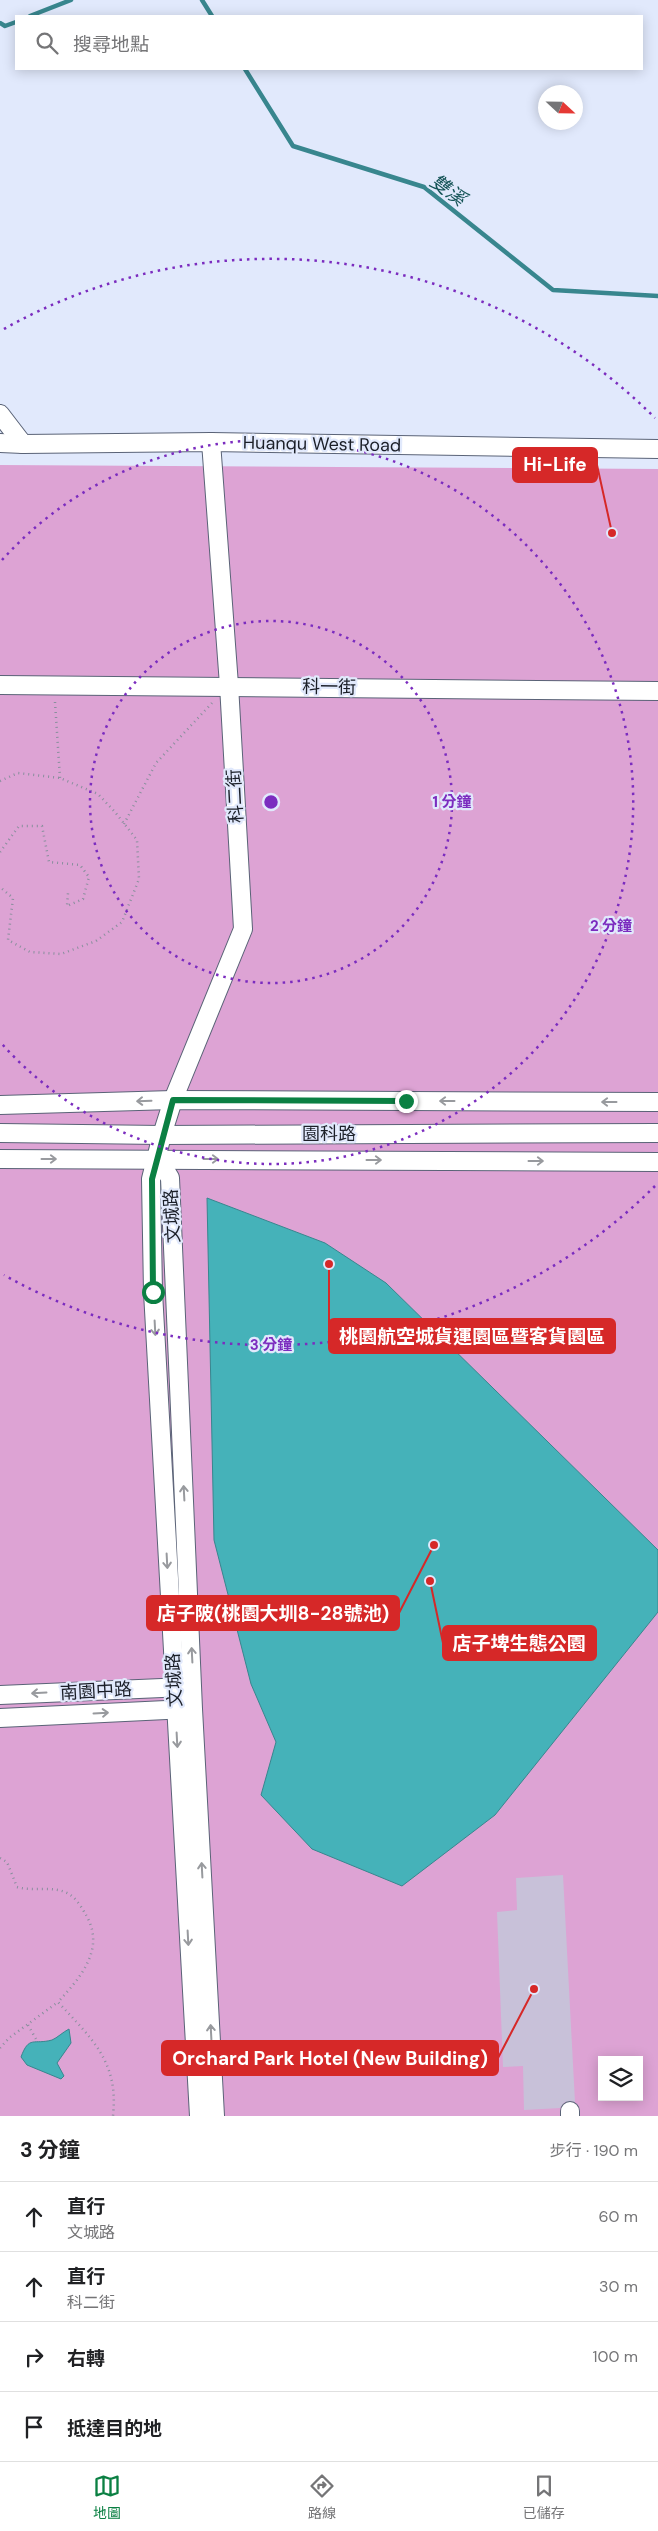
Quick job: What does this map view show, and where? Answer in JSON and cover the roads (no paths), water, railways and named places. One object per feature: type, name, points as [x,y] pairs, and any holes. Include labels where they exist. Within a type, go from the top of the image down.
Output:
[{"type":"street","points":[[0,414],[23,444]]},
{"type":"street","name":"Huanqu West Road","points":[[0,443],[211,442],[658,450]]},
{"type":"street","name":"科二街","points":[[158,1158],[162,1135],[173,1100],[243,929],[229,685],[211,442]]},
{"type":"street","name":"科一街","points":[[0,685],[229,685],[658,691]]},
{"type":"street","points":[[0,1105],[173,1100],[658,1102]]},
{"type":"street","name":"園科路","points":[[0,1133],[162,1135],[658,1133]]},
{"type":"street","points":[[0,1159],[158,1158],[658,1162]]},
{"type":"street","name":"文城路","points":[[158,1158],[170,1178],[193,1686],[184,1709],[198,2116]]},
{"type":"street","name":"文城路","points":[[158,1158],[152,1179],[153,1292],[174,1687],[184,1709],[215,2116]]},
{"type":"street","name":"南園中路","points":[[0,1695],[193,1686]]},
{"type":"street","name":"南園中路","points":[[0,1718],[184,1709]]},
{"type":"water","points":[[207,1198],[325,1243],[386,1283],[658,1550],[658,1612],[495,1815],[402,1886],[312,1849],[261,1795],[276,1742],[251,1684],[214,1540]]},
{"type":"water","points":[[69,2029],[71,2043],[57,2063],[64,2076],[61,2079],[27,2065],[21,2057],[30,2043],[52,2040]]},
{"type":"waterway","name":"雙溪","points":[[33,15],[71,0]]},
{"type":"waterway","name":"雙溪","points":[[202,0],[211,15]]},
{"type":"waterway","name":"雙溪","points":[[0,23],[5,26],[15,22]]},
{"type":"waterway","name":"雙溪","points":[[246,70],[293,146],[424,187],[553,290],[658,296]]},
{"type":"place","name":"Hi-Life","points":[[612,533]]},
{"type":"place","name":"桃園航空城貨運園區暨客貨園區","points":[[329,1264]]},
{"type":"place","name":"店子陂(桃園大圳8-28號池)","points":[[434,1545]]},
{"type":"place","name":"店子埤生態公園","points":[[430,1581]]},
{"type":"place","name":"Orchard Park Hotel (New Building)","points":[[534,1989]]}]
